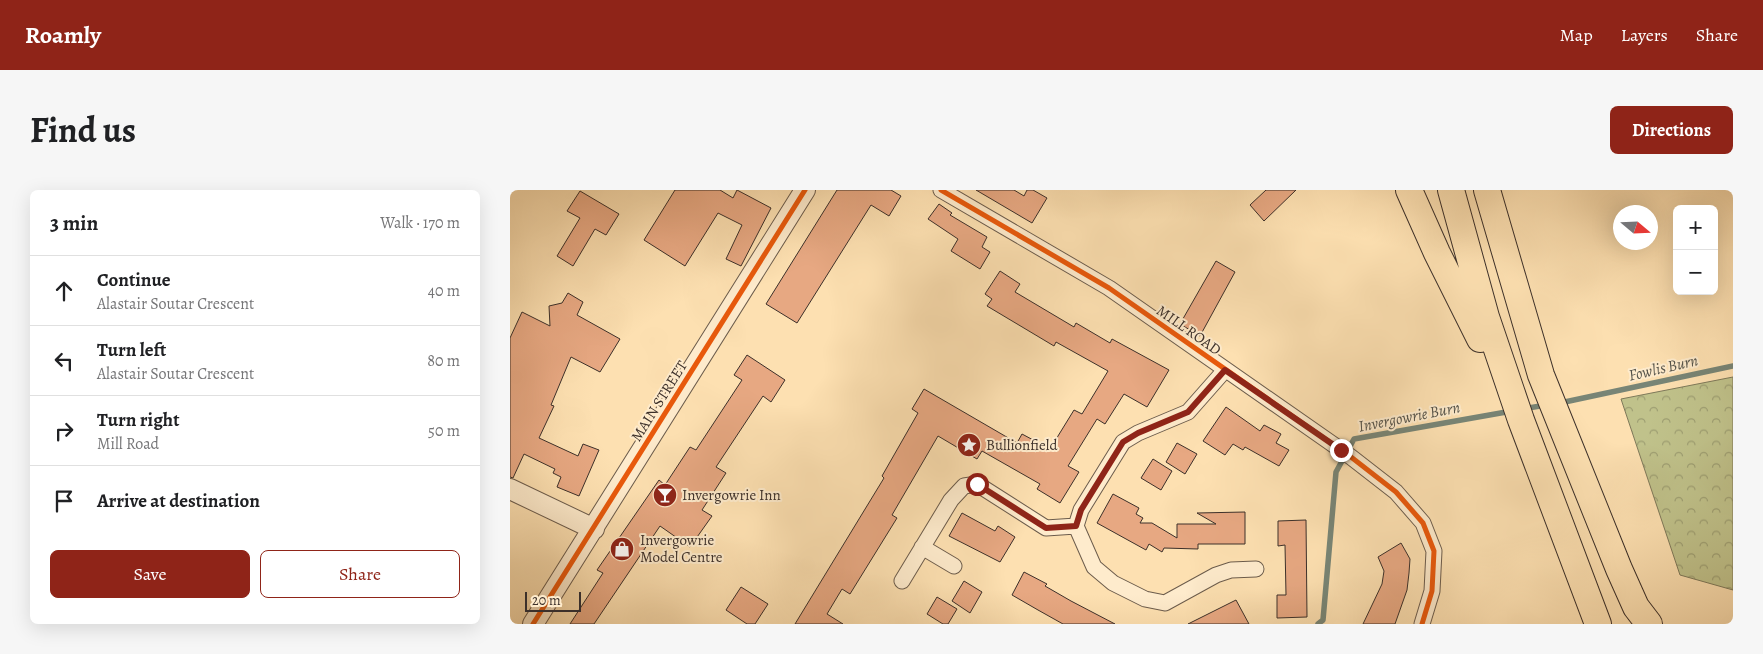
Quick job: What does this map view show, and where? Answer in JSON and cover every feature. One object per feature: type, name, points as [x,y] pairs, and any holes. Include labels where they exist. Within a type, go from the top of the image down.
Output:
[{"type":"highway","points":[[1409,190],[1437,253],[1508,388]]},
{"type":"highway","points":[[1451,190],[1508,388],[1598,624]]},
{"type":"highway","points":[[1487,190],[1541,375],[1587,493],[1636,607],[1649,624]]},
{"type":"street","name":"MAIN STREET","points":[[533,624],[805,190]]},
{"type":"street","name":"MILL ROAD","points":[[941,190],[1109,288],[1346,454],[1396,492],[1423,523],[1434,551],[1432,591],[1422,624]]},
{"type":"street","points":[[1225,370],[1188,412],[1138,433],[1123,442],[1081,510],[1076,526],[1094,567],[1113,583],[1145,599],[1165,603],[1216,574],[1231,570],[1256,569]]},
{"type":"street","points":[[902,581],[951,500],[964,486],[977,484],[1046,528],[1076,526]]},
{"type":"street","points":[[510,489],[594,529]]},
{"type":"street","points":[[922,547],[954,566]]},
{"type":"green space","points":[[1733,377],[1733,590],[1680,575],[1621,399]]},
{"type":"building","points":[[675,190],[720,190],[733,198],[737,190],[771,208],[741,266],[726,259],[742,225],[718,213],[685,266],[644,240]]},
{"type":"building","points":[[837,190],[891,190],[901,196],[889,216],[871,205],[797,323],[766,304]]},
{"type":"building","points":[[976,190],[1014,190],[1024,196],[1027,190],[1033,190],[1047,198],[1032,223]]},
{"type":"building","points":[[1266,190],[1296,190],[1264,221],[1250,205]]},
{"type":"building","points":[[580,191],[619,214],[606,235],[595,229],[573,266],[557,256],[580,218],[567,211]]},
{"type":"building","points":[[939,204],[952,213],[950,215],[987,237],[982,247],[990,252],[980,269],[951,251],[958,239],[928,219]]},
{"type":"building","points":[[1216,261],[1235,272],[1200,336],[1180,324]]},
{"type":"building","points":[[1000,271],[1020,284],[1015,292],[1074,327],[1076,323],[1110,343],[1112,339],[1169,370],[1147,407],[1124,394],[1105,424],[1097,419],[1068,466],[1079,472],[1060,503],[1037,489],[1040,484],[982,451],[977,459],[938,436],[892,515],[897,518],[850,594],[842,589],[827,614],[843,624],[795,624],[884,478],[882,476],[918,413],[912,409],[924,389],[1017,443],[1022,434],[1050,449],[1074,410],[1082,414],[1108,371],[1056,342],[1054,346],[987,306],[992,299],[985,294]]},
{"type":"building","points":[[568,293],[583,302],[577,315],[620,339],[600,372],[571,357],[551,405],[554,406],[539,438],[578,456],[583,444],[599,450],[579,496],[557,487],[561,477],[553,473],[555,469],[524,454],[513,478],[510,477],[510,338],[522,312],[550,326],[549,306],[562,303]]},
{"type":"building","points":[[747,355],[785,380],[771,402],[763,396],[716,467],[726,473],[702,510],[712,516],[690,547],[660,526],[594,624],[570,624],[603,573],[597,570],[659,480],[665,485],[690,447],[696,450],[742,380],[734,375]]},
{"type":"building","points":[[1226,407],[1260,431],[1264,425],[1281,434],[1276,443],[1289,450],[1279,466],[1245,447],[1243,450],[1233,444],[1225,455],[1203,441]]},
{"type":"building","points":[[1177,443],[1197,454],[1185,474],[1166,462]]},
{"type":"building","points":[[1153,459],[1172,471],[1161,490],[1141,478]]},
{"type":"building","points":[[1113,494],[1139,508],[1136,514],[1143,518],[1140,523],[1152,523],[1177,538],[1177,524],[1216,524],[1197,513],[1245,512],[1245,544],[1198,544],[1198,549],[1164,548],[1162,552],[1149,544],[1146,550],[1097,523]]},
{"type":"building","points":[[962,513],[995,531],[998,526],[1015,537],[1000,562],[949,536]]},
{"type":"building","points":[[1306,520],[1307,617],[1277,618],[1277,595],[1286,595],[1285,545],[1278,546],[1278,521]]},
{"type":"building","points":[[1401,543],[1410,559],[1409,573],[1407,590],[1395,624],[1363,624],[1382,584],[1384,571],[1378,557]]},
{"type":"building","points":[[1024,572],[1047,584],[1045,586],[1071,601],[1115,624],[1063,624],[1038,610],[1012,595]]},
{"type":"building","points":[[964,581],[982,592],[970,613],[952,601]]},
{"type":"building","points":[[741,587],[768,604],[755,624],[747,624],[726,610]]},
{"type":"building","points":[[937,597],[957,609],[948,624],[943,624],[927,614]]},
{"type":"building","points":[[1236,600],[1249,624],[1188,624]]},
{"type":"waterway","name":"Fowlis Burn","points":[[1560,403],[1733,366]]},
{"type":"waterway","name":"Invergowrie Burn","points":[[1523,409],[1546,405]]},
{"type":"waterway","name":"Invergowrie Burn","points":[[1318,624],[1323,620],[1336,472],[1354,439],[1512,411]]},
{"type":"cycle path","points":[[533,624],[805,190]]},
{"type":"cycle path","points":[[941,190],[1109,288],[1351,457],[1396,492],[1423,523],[1434,551],[1432,591],[1422,624]]},
{"type":"place","name":"Bullionfield","points":[[969,445]]},
{"type":"place","name":"Invergowrie Inn","points":[[665,495]]},
{"type":"place","name":"Invergowrie Model Centre","points":[[622,549]]},
{"type":"route","points":[[977,484],[1046,528],[1076,526],[1081,510],[1123,442],[1138,433],[1188,412],[1225,370],[1341,450]]}]
